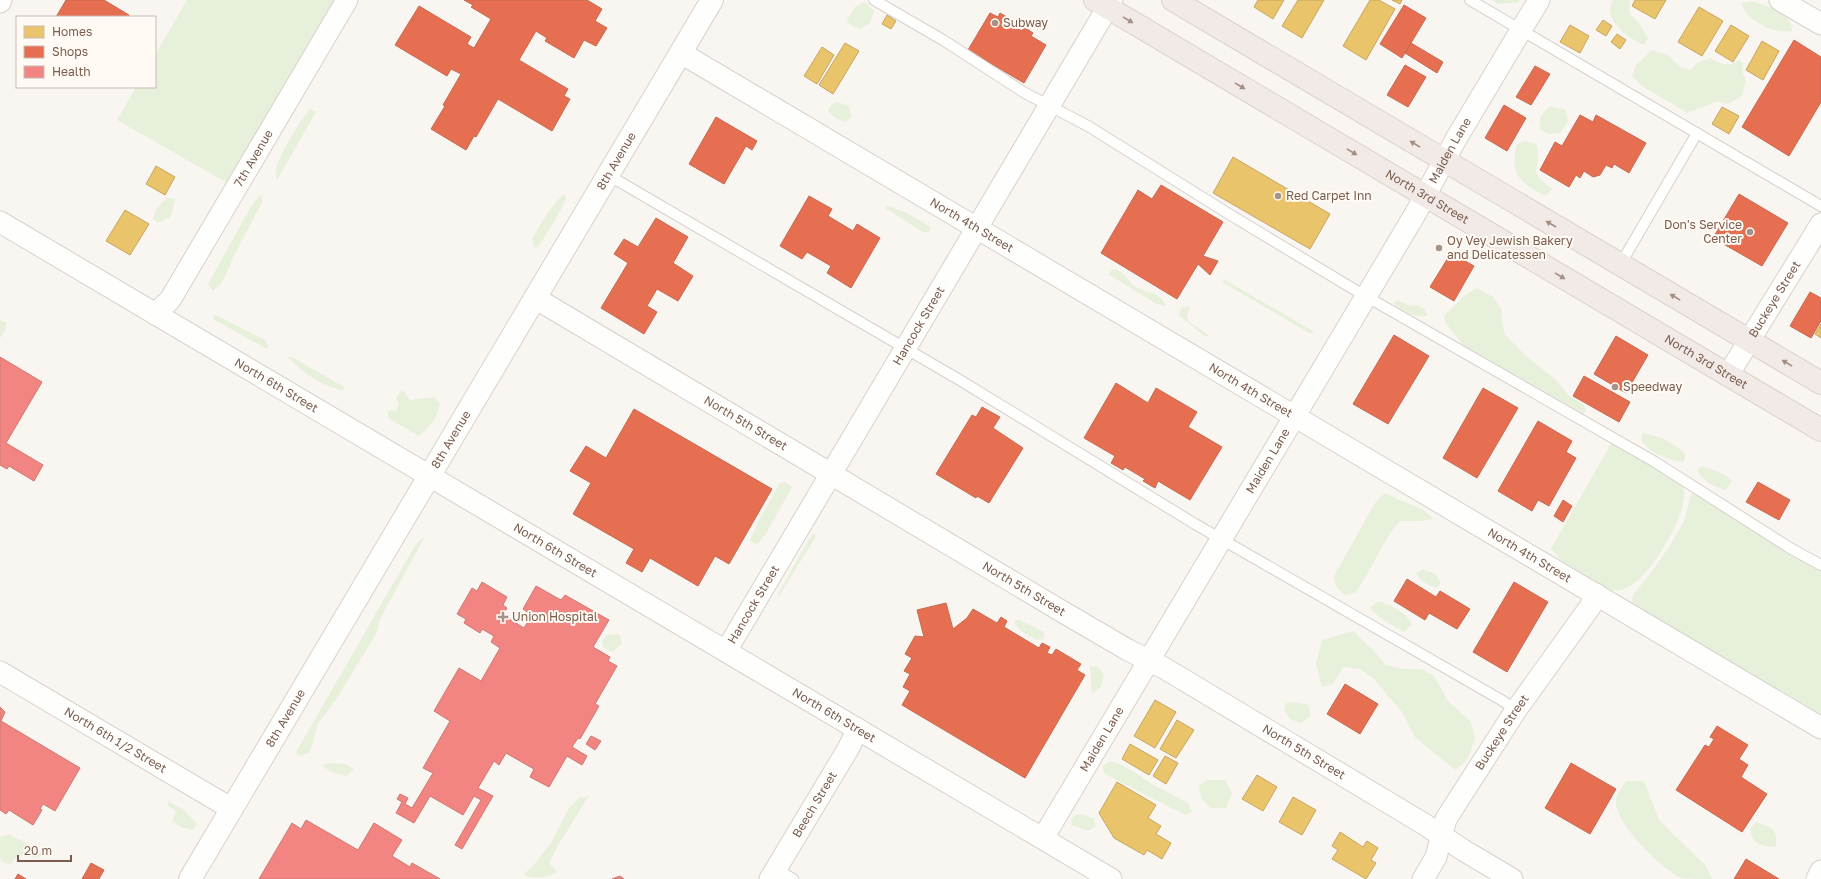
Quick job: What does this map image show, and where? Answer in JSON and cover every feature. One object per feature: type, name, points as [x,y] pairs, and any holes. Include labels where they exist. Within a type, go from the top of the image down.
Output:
[{"type":"highway","points":[[1173,0],[1821,383]]},
{"type":"highway","name":"North 3rd Street","points":[[1105,3],[1821,430]]},
{"type":"street","name":"7th Avenue","points":[[155,314],[170,300],[347,0]]},
{"type":"street","name":"8th Avenue","points":[[190,879],[712,0]]},
{"type":"street","name":"Maiden Lane","points":[[1043,838],[1366,295],[1539,0]]},
{"type":"street","points":[[1780,0],[1821,24]]},
{"type":"street","name":"Hancock Street","points":[[726,651],[1049,107],[1105,3]]},
{"type":"street","name":"North 4th Street","points":[[681,53],[1293,417],[1596,594],[1821,728]]},
{"type":"street","name":"North 6th Street","points":[[0,222],[1111,879]]},
{"type":"street","name":"Buckeye Street","points":[[1728,375],[1821,224]]},
{"type":"street","name":"North 5th Street","points":[[535,298],[1076,620],[1148,660],[1411,816],[1512,879]]},
{"type":"street","name":"Buckeye Street","points":[[1423,879],[1436,857],[1446,819],[1516,710],[1590,607],[1596,594]]},
{"type":"street","name":"North 6th 1/2 Street","points":[[0,672],[232,809]]},
{"type":"street","name":"Beech Street","points":[[780,876],[858,730]]},
{"type":"street","points":[[1817,879],[1821,871]]},
{"type":"lane","points":[[874,0],[1049,107],[1088,126],[1355,290],[1655,462],[1790,548],[1821,565]]},
{"type":"lane","points":[[1470,0],[1821,206]]},
{"type":"lane","points":[[1620,265],[1697,133]]},
{"type":"lane","points":[[608,175],[906,348],[1221,538],[1503,701],[1516,710]]},
{"type":"green space","points":[[187,0],[338,0],[229,184],[117,120],[135,88],[156,88],[156,53]]},
{"type":"green space","points":[[1492,0],[1519,0],[1519,2],[1498,4]]},
{"type":"green space","points":[[1613,0],[1630,0],[1630,14],[1639,23],[1648,38],[1644,45],[1622,31],[1613,21],[1610,9]]},
{"type":"green space","points":[[1752,1],[1778,11],[1788,19],[1792,31],[1776,31],[1754,20],[1743,8],[1742,3]]},
{"type":"green space","points":[[865,2],[874,11],[870,23],[860,29],[850,25],[847,19],[855,7]]},
{"type":"green space","points":[[1652,50],[1668,55],[1679,66],[1690,70],[1697,63],[1710,58],[1724,64],[1732,64],[1739,60],[1743,63],[1742,72],[1746,81],[1742,96],[1728,104],[1718,101],[1688,113],[1645,88],[1632,76],[1636,65]]},
{"type":"green space","points":[[837,102],[849,106],[851,116],[846,122],[835,118],[828,111],[830,106]]},
{"type":"green space","points":[[1550,106],[1566,110],[1568,122],[1560,133],[1548,134],[1540,129],[1540,117]]},
{"type":"green space","points":[[310,109],[316,112],[277,180],[277,164],[296,129]]},
{"type":"green space","points":[[1525,141],[1537,145],[1538,158],[1536,172],[1540,179],[1552,189],[1546,196],[1523,182],[1516,171],[1514,163],[1517,144]]},
{"type":"green space","points":[[261,194],[262,202],[222,283],[213,291],[208,284],[250,208]]},
{"type":"green space","points":[[564,194],[566,199],[557,217],[538,247],[534,247],[532,239],[535,233],[550,210]]},
{"type":"green space","points":[[167,198],[175,199],[171,217],[158,223],[153,218],[157,208]]},
{"type":"green space","points":[[888,206],[920,220],[930,227],[930,232],[923,232],[885,208]]},
{"type":"green space","points":[[1113,269],[1123,274],[1136,287],[1160,297],[1164,301],[1165,306],[1157,304],[1108,274]]},
{"type":"green space","points":[[1225,280],[1313,332],[1311,334],[1222,282]]},
{"type":"green space","points":[[1477,288],[1493,297],[1502,310],[1502,323],[1505,335],[1526,356],[1556,380],[1568,395],[1583,404],[1586,410],[1584,414],[1463,345],[1445,322],[1444,316],[1464,296]]},
{"type":"green space","points":[[1397,300],[1410,306],[1417,305],[1425,309],[1427,316],[1413,315],[1405,311],[1393,303]]},
{"type":"green space","points":[[1190,306],[1187,317],[1189,322],[1210,336],[1208,337],[1203,335],[1180,316],[1179,314],[1181,308]]},
{"type":"green space","points":[[214,314],[265,340],[269,348],[265,348],[213,319]]},
{"type":"green space","points":[[0,320],[7,323],[5,331],[0,338]]},
{"type":"green space","points":[[288,357],[292,357],[344,387],[345,390],[329,387],[314,379]]},
{"type":"green space","points":[[402,390],[410,400],[434,397],[440,403],[436,417],[419,436],[388,418],[388,411],[397,410],[399,403],[396,398]]},
{"type":"green space","points":[[1643,433],[1672,443],[1686,455],[1683,462],[1666,458],[1655,453],[1641,440]]},
{"type":"green space","points":[[1612,442],[1683,483],[1684,492],[1682,509],[1662,551],[1642,576],[1632,585],[1622,590],[1610,590],[1561,560],[1551,549]]},
{"type":"green space","points":[[1703,466],[1723,474],[1732,481],[1726,490],[1713,485],[1703,478],[1697,470]]},
{"type":"green space","points":[[785,482],[792,487],[767,532],[757,545],[750,541],[758,522],[780,483]]},
{"type":"green space","points":[[1385,493],[1425,511],[1433,519],[1421,521],[1400,521],[1387,538],[1367,575],[1355,593],[1345,595],[1336,587],[1334,576],[1375,503]]},
{"type":"green space","points":[[1693,493],[1697,494],[1821,570],[1821,722],[1634,606],[1632,600],[1633,595],[1647,578],[1678,533],[1685,519]]},
{"type":"green space","points":[[814,534],[816,536],[778,598],[778,594],[809,539]]},
{"type":"green space","points":[[425,536],[379,621],[377,632],[337,698],[317,725],[309,753],[299,756],[296,752],[416,544]]},
{"type":"green space","points":[[1422,569],[1435,574],[1441,583],[1436,588],[1422,581],[1416,574]]},
{"type":"green space","points":[[1378,601],[1397,609],[1409,619],[1412,624],[1404,632],[1380,618],[1370,608]]},
{"type":"green space","points":[[1014,620],[1020,620],[1044,632],[1044,639],[1037,640],[1023,632],[1017,627]]},
{"type":"green space","points":[[1353,631],[1386,665],[1403,669],[1421,669],[1434,676],[1448,701],[1471,722],[1475,739],[1467,760],[1455,770],[1415,737],[1402,712],[1374,679],[1360,669],[1343,667],[1333,684],[1322,687],[1316,663],[1322,640]]},
{"type":"green space","points":[[619,634],[622,643],[613,652],[603,647],[602,641],[607,635]]},
{"type":"green space","points":[[1090,666],[1098,667],[1104,674],[1101,687],[1092,693]]},
{"type":"green space","points":[[1294,702],[1309,705],[1311,716],[1301,723],[1290,719],[1284,710],[1286,703]]},
{"type":"green space","points":[[1110,761],[1126,767],[1152,784],[1188,803],[1192,812],[1185,815],[1105,774],[1102,767]]},
{"type":"green space","points":[[329,763],[346,764],[354,770],[346,776],[332,772],[322,766]]},
{"type":"green space","points":[[1208,780],[1225,780],[1232,793],[1226,808],[1211,808],[1201,798],[1199,785]]},
{"type":"green space","points":[[1627,781],[1644,781],[1659,820],[1706,866],[1712,879],[1681,878],[1652,856],[1641,845],[1623,822],[1618,812],[1616,803],[1621,788]]},
{"type":"green space","points":[[589,796],[558,845],[549,863],[557,872],[540,878],[523,875],[533,866],[551,843],[569,808],[579,798]]},
{"type":"green space","points":[[168,801],[184,810],[197,824],[193,830],[181,827],[173,821],[176,811],[168,806]]},
{"type":"green space","points":[[1080,814],[1093,818],[1096,826],[1088,831],[1072,825],[1071,820],[1074,816]]},
{"type":"green space","points":[[1756,822],[1770,828],[1775,832],[1776,847],[1758,844],[1753,838],[1750,829]]},
{"type":"green space","points":[[8,834],[38,849],[42,855],[37,858],[19,855],[10,864],[2,862],[0,859],[0,837]]},
{"type":"building: Homes","points":[[1258,0],[1284,0],[1273,19],[1254,7]]},
{"type":"building: Homes","points":[[1298,0],[1324,0],[1302,38],[1282,26]]},
{"type":"building: Homes","points":[[1370,0],[1379,0],[1395,9],[1366,60],[1343,46]]},
{"type":"building: Homes","points":[[1392,0],[1402,0],[1400,4]]},
{"type":"building: Homes","points":[[1635,0],[1666,0],[1655,19],[1632,6]]},
{"type":"building: Homes","points":[[1699,7],[1723,21],[1702,56],[1678,42]]},
{"type":"building: Homes","points":[[887,15],[896,21],[891,29],[882,24]]},
{"type":"building: Homes","points":[[1603,20],[1612,26],[1606,36],[1596,30]]},
{"type":"building: Homes","points":[[1570,25],[1589,36],[1580,53],[1560,42]]},
{"type":"building: Homes","points":[[1731,25],[1749,36],[1733,62],[1715,51]]},
{"type":"building: Homes","points":[[1617,34],[1626,40],[1620,49],[1611,42]]},
{"type":"building: Homes","points":[[1762,41],[1779,51],[1763,80],[1746,70]]},
{"type":"building: Homes","points":[[845,43],[859,51],[833,94],[819,85]]},
{"type":"building: Homes","points":[[822,47],[834,55],[817,84],[804,76]]},
{"type":"building: Homes","points":[[1722,107],[1739,116],[1729,134],[1712,124]]},
{"type":"building: Homes","points":[[1233,157],[1330,214],[1310,249],[1213,193]]},
{"type":"building: Homes","points":[[156,166],[175,177],[165,195],[146,184]]},
{"type":"building: Homes","points":[[125,210],[149,224],[130,255],[106,241]]},
{"type":"building: Homes","points":[[1821,324],[1821,338],[1815,334]]},
{"type":"building: Homes","points":[[1155,700],[1176,712],[1155,748],[1134,736]]},
{"type":"building: Homes","points":[[1177,720],[1194,730],[1176,758],[1160,749]]},
{"type":"building: Homes","points":[[1130,744],[1158,760],[1149,775],[1122,759]]},
{"type":"building: Homes","points":[[1165,756],[1178,763],[1166,784],[1153,776]]},
{"type":"building: Homes","points":[[1257,775],[1277,787],[1263,811],[1242,799]]},
{"type":"building: Homes","points":[[1117,782],[1156,805],[1148,818],[1161,826],[1156,834],[1171,843],[1162,859],[1147,850],[1144,855],[1114,838],[1099,813]]},
{"type":"building: Homes","points":[[1293,797],[1316,810],[1302,835],[1279,822]]},
{"type":"building: Homes","points":[[1340,832],[1363,847],[1367,841],[1378,848],[1371,860],[1376,863],[1366,879],[1332,859],[1338,850],[1332,846]]},
{"type":"building: Shops","points":[[66,0],[104,0],[129,15],[128,16],[57,16]]},
{"type":"building: Shops","points":[[464,0],[587,0],[602,9],[595,21],[607,28],[596,46],[584,40],[574,58],[545,41],[547,38],[536,31],[519,60],[568,89],[564,96],[570,99],[552,131],[498,99],[476,137],[474,136],[466,150],[431,129],[445,106],[443,105],[461,74],[451,69],[447,76],[395,45],[419,6],[471,37],[467,44],[474,48],[491,19],[471,7],[473,5]]},
{"type":"building: Shops","points":[[1404,5],[1426,18],[1402,58],[1380,44]]},
{"type":"building: Shops","points":[[990,13],[998,17],[1000,13],[1010,19],[1007,22],[1022,31],[1024,27],[1033,33],[1031,36],[1046,45],[1024,83],[968,50]]},
{"type":"building: Shops","points":[[1794,40],[1821,57],[1821,102],[1789,156],[1742,127]]},
{"type":"building: Shops","points":[[1411,43],[1443,62],[1437,73],[1405,53]]},
{"type":"building: Shops","points":[[1405,65],[1426,77],[1408,107],[1387,95]]},
{"type":"building: Shops","points":[[1535,66],[1550,74],[1531,105],[1516,97]]},
{"type":"building: Shops","points":[[1504,105],[1526,118],[1507,151],[1485,138]]},
{"type":"building: Shops","points":[[1580,115],[1593,122],[1596,115],[1646,143],[1629,173],[1614,164],[1612,168],[1606,165],[1600,175],[1593,177],[1584,171],[1580,178],[1576,175],[1569,187],[1540,170],[1555,142],[1562,146]]},
{"type":"building: Shops","points":[[716,117],[757,141],[752,150],[746,146],[724,184],[689,164]]},
{"type":"building: Shops","points":[[1161,185],[1223,222],[1203,256],[1218,261],[1210,275],[1198,264],[1177,299],[1101,253],[1138,190],[1152,199]]},
{"type":"building: Shops","points":[[1739,194],[1788,223],[1762,266],[1713,238]]},
{"type":"building: Shops","points":[[809,196],[832,209],[828,216],[853,231],[857,224],[880,238],[851,288],[827,273],[831,266],[807,252],[802,259],[780,246]]},
{"type":"building: Shops","points":[[656,218],[688,237],[673,263],[693,276],[678,301],[657,289],[647,306],[657,312],[644,334],[601,308],[628,263],[614,254],[624,239],[638,247]]},
{"type":"building: Shops","points":[[1451,253],[1474,266],[1454,301],[1430,287]]},
{"type":"building: Shops","points":[[1810,292],[1821,298],[1821,321],[1811,338],[1790,326]]},
{"type":"building: Shops","points":[[1394,335],[1429,356],[1388,424],[1353,404]]},
{"type":"building: Shops","points":[[1616,336],[1648,355],[1626,393],[1594,374]]},
{"type":"building: Shops","points":[[1584,376],[1630,402],[1619,422],[1573,396]]},
{"type":"building: Shops","points":[[1116,383],[1148,403],[1156,388],[1197,412],[1188,427],[1222,447],[1190,500],[1158,481],[1155,488],[1143,481],[1145,479],[1125,467],[1123,470],[1111,463],[1115,456],[1084,438]]},
{"type":"building: Shops","points":[[1483,388],[1518,408],[1477,478],[1443,458]]},
{"type":"building: Shops","points":[[982,407],[1000,417],[993,428],[1023,448],[989,503],[977,496],[976,498],[936,474],[972,415],[976,417]]},
{"type":"building: Shops","points":[[634,409],[772,489],[729,564],[715,556],[698,586],[650,558],[642,572],[626,563],[634,549],[573,514],[591,483],[570,471],[586,446],[606,458]]},
{"type":"building: Shops","points":[[1538,421],[1572,441],[1566,452],[1576,458],[1549,506],[1538,500],[1532,511],[1498,491]]},
{"type":"building: Shops","points":[[1758,482],[1790,500],[1779,520],[1746,502]]},
{"type":"building: Shops","points":[[1563,500],[1572,506],[1563,522],[1554,516]]},
{"type":"building: Shops","points":[[1407,579],[1436,597],[1440,591],[1470,609],[1457,629],[1429,613],[1425,620],[1394,601]]},
{"type":"building: Shops","points":[[1514,582],[1548,602],[1507,672],[1473,652]]},
{"type":"building: Shops","points":[[946,603],[953,629],[967,618],[973,609],[997,623],[1001,617],[1007,621],[1004,627],[1039,648],[1042,643],[1050,647],[1047,653],[1052,655],[1056,649],[1081,664],[1077,670],[1085,675],[1025,778],[902,705],[910,691],[903,687],[910,674],[904,671],[912,658],[905,654],[915,636],[924,637],[917,610]]},
{"type":"building: Shops","points":[[1345,684],[1378,704],[1360,734],[1327,714]]},
{"type":"building: Shops","points":[[1717,726],[1748,745],[1739,759],[1748,765],[1741,777],[1767,794],[1742,832],[1676,790],[1705,745],[1709,747],[1714,739],[1710,737]]},
{"type":"building: Shops","points":[[1571,763],[1616,789],[1590,834],[1545,808]]},
{"type":"building: Shops","points":[[1746,859],[1779,879],[1734,879]]},
{"type":"building: Shops","points":[[91,863],[104,870],[99,879],[82,879]]},
{"type":"building: Shops","points":[[18,874],[26,879],[15,879]]},
{"type":"building: Health","points":[[0,357],[42,382],[6,443],[43,465],[34,481],[9,466],[7,469],[0,465]]},
{"type":"building: Health","points":[[482,582],[507,597],[503,605],[507,608],[503,615],[524,628],[532,615],[523,609],[536,586],[561,600],[565,595],[609,620],[593,647],[610,657],[608,661],[617,666],[595,704],[599,706],[580,739],[578,738],[572,747],[587,756],[582,765],[567,756],[549,787],[530,777],[534,769],[506,753],[499,765],[494,761],[478,788],[493,796],[462,849],[455,845],[481,800],[474,796],[463,815],[430,796],[414,823],[396,813],[402,802],[397,799],[400,794],[408,798],[405,804],[412,808],[433,773],[423,768],[450,721],[434,711],[459,668],[481,681],[500,648],[491,642],[494,636],[482,629],[480,633],[464,623],[466,619],[457,614],[472,588],[477,591]]},
{"type":"building: Health","points":[[0,707],[5,712],[1,721],[80,768],[55,811],[43,804],[40,809],[42,810],[33,825],[9,810],[6,814],[0,810]]},
{"type":"building: Health","points":[[591,736],[601,741],[595,750],[586,744]]},
{"type":"building: Health","points":[[306,820],[358,850],[374,823],[402,840],[392,856],[410,867],[412,863],[440,879],[259,879],[292,823],[301,829]]},
{"type":"building: Health","points":[[620,876],[624,879],[612,879]]},
{"type":"place","name":"Subway","points":[[995,23]]},
{"type":"place","name":"Red Carpet Inn","points":[[1278,196]]},
{"type":"place","name":"Don's Service Center","points":[[1750,232]]},
{"type":"place","name":"Oy Vey Jewish Bakery and Delicatessen","points":[[1439,248]]},
{"type":"place","name":"Speedway","points":[[1615,387]]},
{"type":"place","name":"Union Hospital","points":[[503,617]]}]
